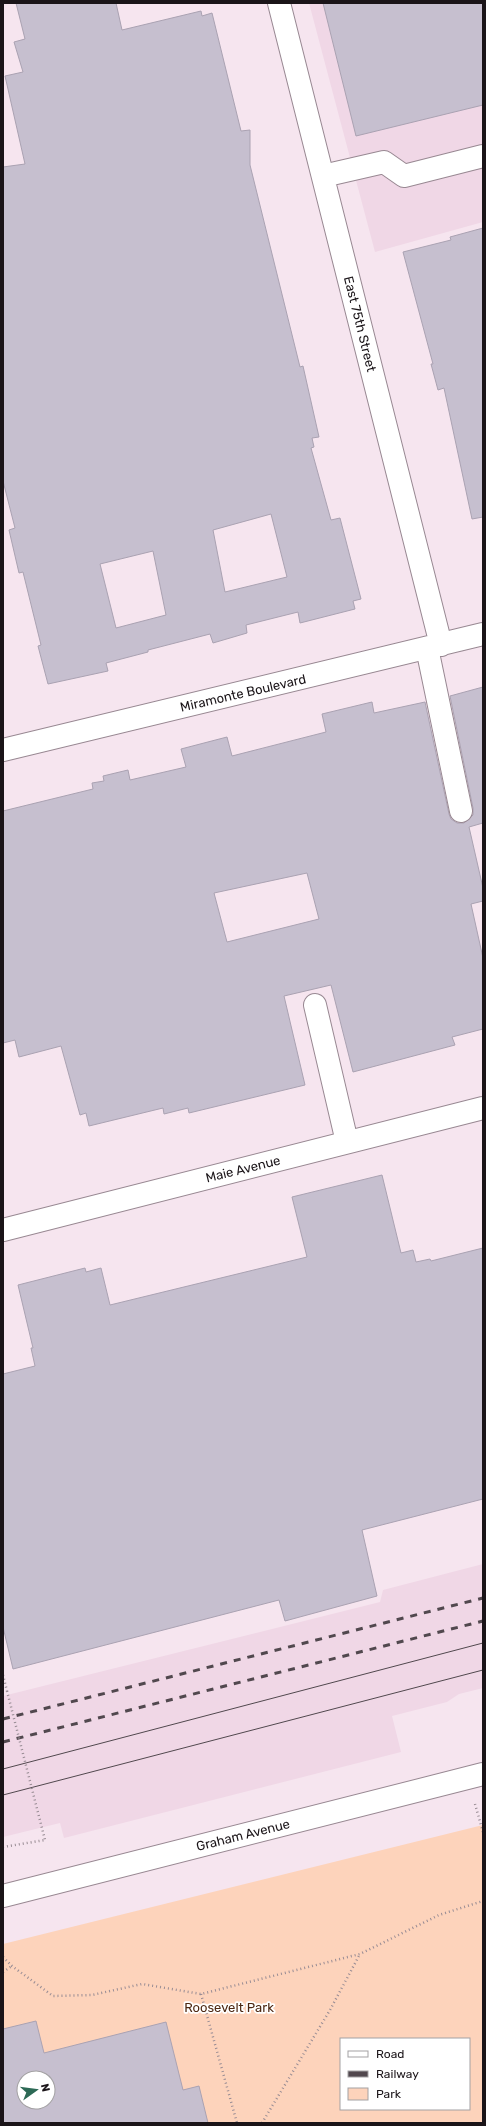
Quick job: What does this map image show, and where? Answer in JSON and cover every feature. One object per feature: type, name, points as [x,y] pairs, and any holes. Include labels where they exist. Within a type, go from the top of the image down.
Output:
[{"type":"street","name":"East 75th Street","points":[[279,3],[323,176],[434,647],[461,811]]},
{"type":"street","points":[[323,176],[384,162],[404,176],[483,156]]},
{"type":"street","name":"Miramonte Boulevard","points":[[3,750],[483,634]]},
{"type":"street","points":[[315,1005],[347,1142]]},
{"type":"street","name":"Maie Avenue","points":[[3,1230],[483,1108]]},
{"type":"street","name":"Graham Avenue","points":[[3,1896],[483,1774]]},
{"type":"path","points":[[3,1675],[45,1840],[3,1847]]},
{"type":"path","points":[[3,1957],[12,1966],[54,1996],[92,1995],[142,1984],[201,1994],[360,1954],[439,1915],[483,1901]]},
{"type":"path","points":[[262,2123],[330,2010],[360,1954]]},
{"type":"path","points":[[3,1972],[12,1966]]},
{"type":"path","points":[[201,1994],[237,2123]]},
{"type":"shaded area","points":[[309,3],[483,3],[483,222],[375,252]]},
{"type":"shaded area","points":[[483,1564],[483,1688],[459,1694],[447,1702],[392,1716],[401,1752],[64,1838],[60,1823],[3,1837],[3,1696],[380,1602],[383,1590]]},
{"type":"green space","name":"Roosevelt Park","points":[[483,1825],[483,2123],[3,2123],[3,1944]]},
{"type":"building","points":[[16,3],[116,3],[122,30],[201,11],[202,16],[212,13],[241,131],[250,130],[250,165],[300,367],[303,366],[319,437],[312,438],[314,447],[311,448],[331,520],[340,518],[361,599],[353,601],[355,609],[300,623],[298,612],[246,625],[247,633],[213,643],[210,634],[148,650],[148,652],[106,663],[108,671],[48,684],[38,646],[41,645],[23,572],[19,573],[9,530],[15,528],[3,481],[3,167],[25,164],[5,76],[23,72],[14,42],[25,39]],"holes":[[[271,514],[287,577],[225,592],[213,530]],[[153,551],[166,615],[116,628],[100,564]]]},
{"type":"building","points":[[323,3],[483,3],[483,105],[356,136]]},
{"type":"building","points":[[483,228],[483,517],[472,519],[444,388],[438,390],[431,364],[433,364],[403,252],[451,240],[450,237]]},
{"type":"building","points":[[483,687],[483,823],[469,827],[483,888],[483,901],[471,904],[483,958],[483,1029],[452,1037],[455,1045],[353,1072],[331,985],[284,996],[305,1085],[189,1113],[188,1108],[164,1114],[163,1108],[89,1126],[86,1113],[80,1115],[61,1046],[19,1057],[15,1040],[3,1043],[3,811],[93,789],[92,783],[104,781],[103,776],[128,770],[130,780],[186,767],[181,749],[227,737],[232,756],[326,732],[322,714],[372,702],[374,713],[425,702],[449,814],[451,819],[457,823],[464,823],[473,815],[473,808],[450,696]],"holes":[[[307,873],[319,919],[227,942],[214,893]]]},
{"type":"building","points":[[382,1175],[401,1253],[413,1250],[416,1262],[430,1259],[431,1261],[483,1248],[483,1499],[362,1530],[377,1596],[285,1621],[279,1600],[13,1669],[3,1627],[3,1374],[35,1366],[31,1348],[33,1348],[18,1285],[85,1268],[86,1272],[101,1268],[110,1305],[307,1257],[292,1197]]},
{"type":"building","points":[[36,2021],[44,2053],[166,2022],[183,2090],[199,2086],[208,2123],[3,2123],[3,2029]]},
{"type":"tram line","points":[[3,1769],[483,1643]]},
{"type":"tram line","points":[[3,1795],[483,1670]]},
{"type":"railway","points":[[3,1719],[483,1598]]},
{"type":"railway","points":[[3,1742],[483,1621]]}]
